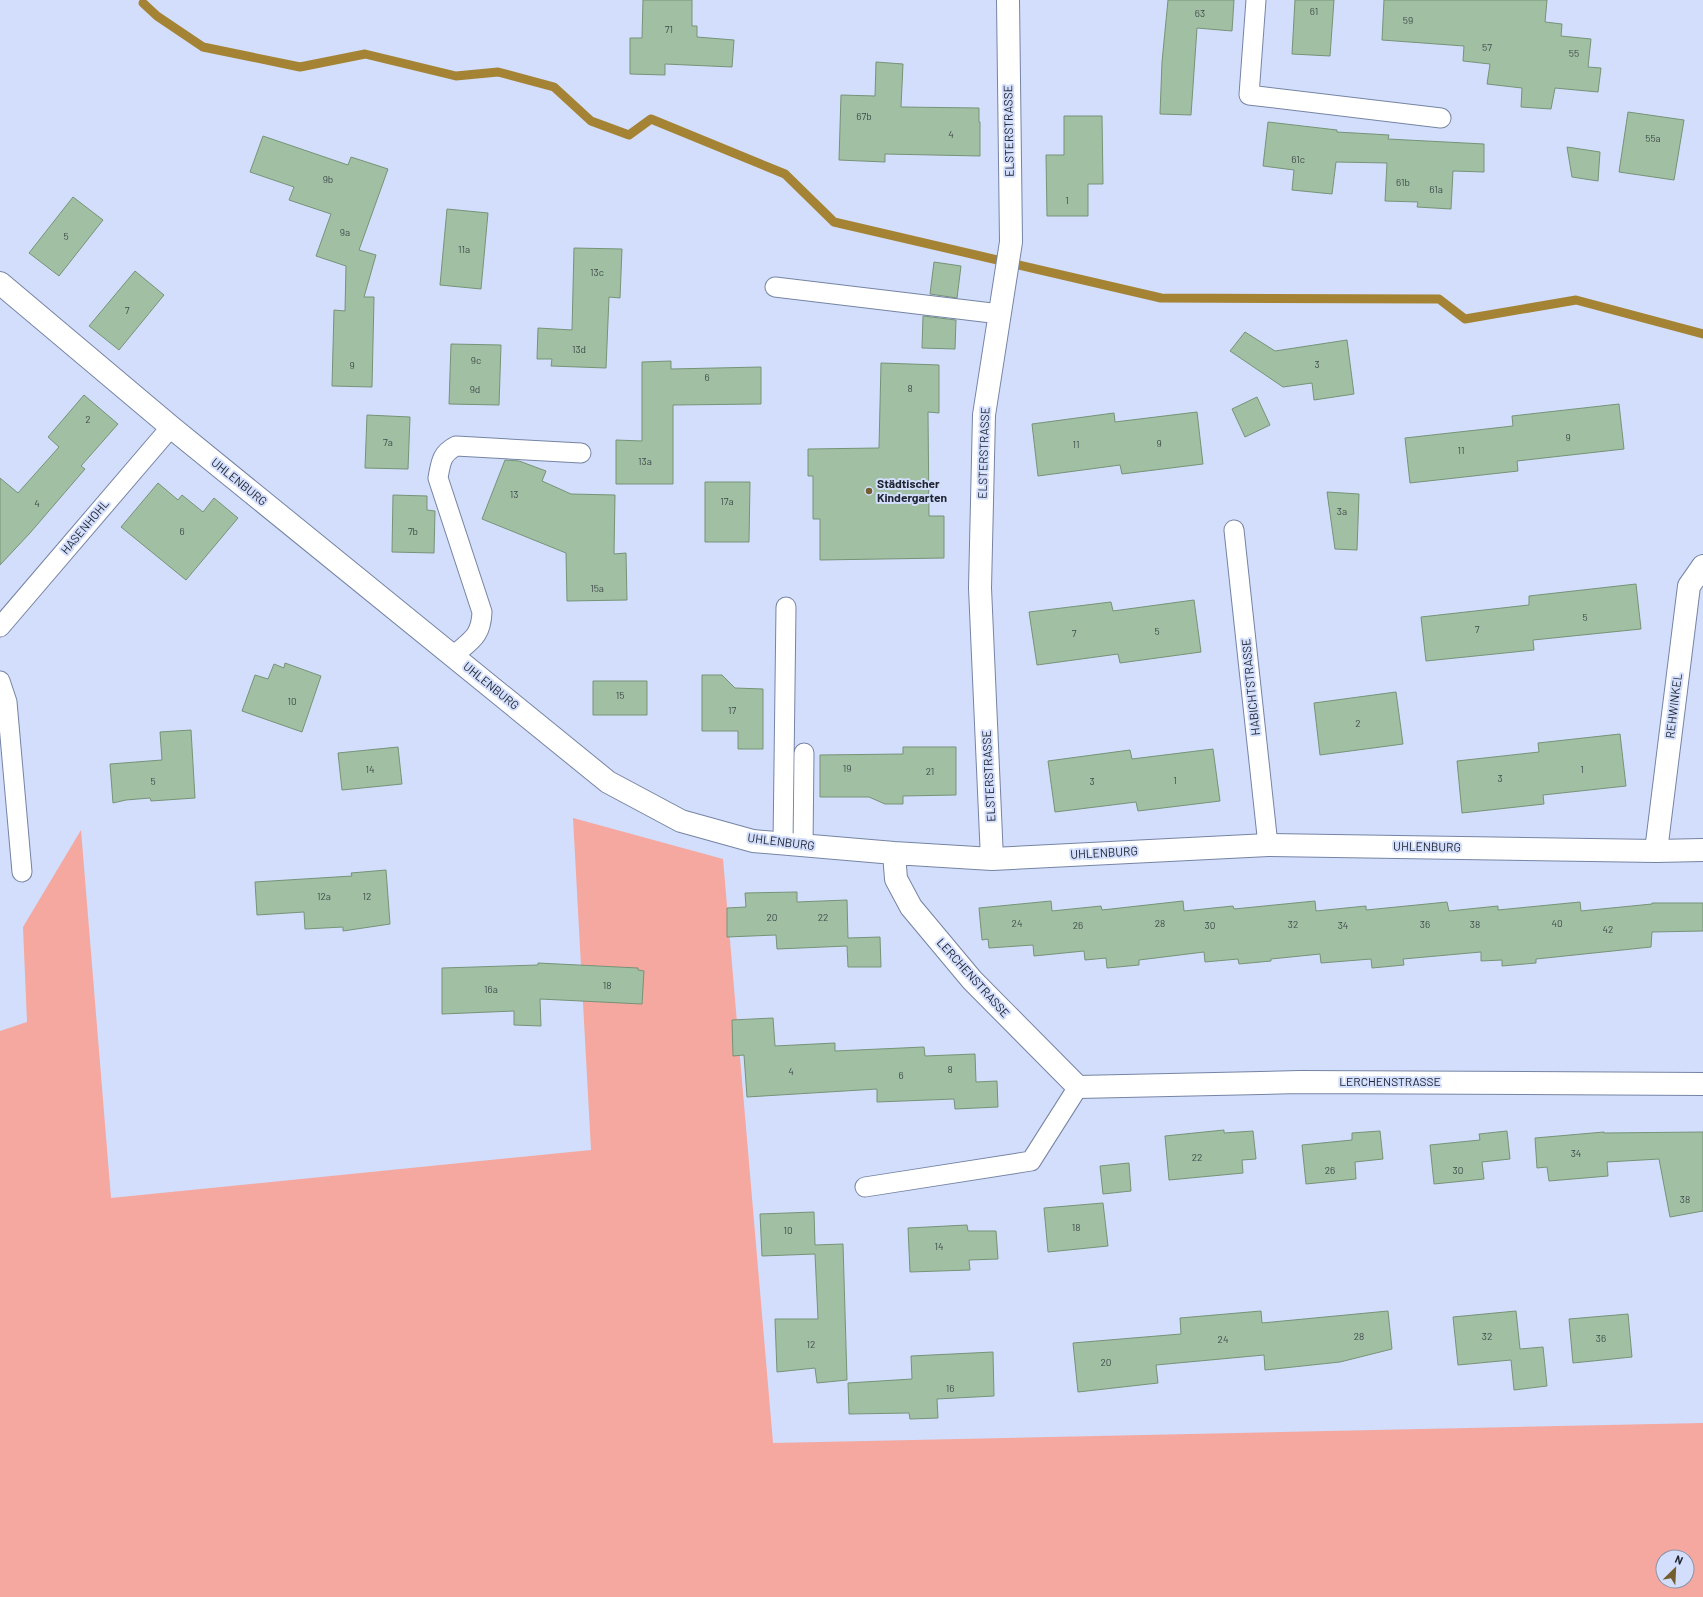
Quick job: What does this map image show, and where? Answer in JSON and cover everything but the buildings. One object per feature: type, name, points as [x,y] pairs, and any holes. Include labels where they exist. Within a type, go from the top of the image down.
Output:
[{"type":"street","name":"ELSTERSTRASSE","points":[[992,859],[980,588],[984,415],[1002,304],[1010,242],[1008,0]]},
{"type":"street","name":"UHLENBURG","points":[[0,283],[171,427],[608,782],[681,821],[754,841],[894,853],[992,859],[1268,845],[1656,851],[1703,850]]},
{"type":"street","name":"REHWINKEL","points":[[1656,851],[1689,586],[1703,566]]},
{"type":"street","name":"LERCHENSTRASSE","points":[[894,853],[896,879],[911,907],[972,980],[1078,1088],[1300,1082],[1703,1084]]},
{"type":"lane","points":[[1256,0],[1249,95],[1441,118]]},
{"type":"lane","points":[[775,287],[1002,304]]},
{"type":"lane","name":"HASENHOHL","points":[[0,627],[171,427]]},
{"type":"lane","points":[[453,656],[475,637],[482,626],[482,612],[438,478],[441,463],[446,451],[456,446],[581,453]]},
{"type":"lane","name":"HABICHTSTRASSE","points":[[1234,530],[1268,845]]},
{"type":"lane","points":[[786,608],[793,845]]},
{"type":"lane","points":[[0,681],[4,704],[22,872]]},
{"type":"lane","points":[[793,845],[804,752]]},
{"type":"lane","points":[[865,1187],[1031,1161],[1078,1088]]},
{"type":"shaded area","points":[[573,818],[723,859],[773,1443],[1703,1423],[1703,1597],[0,1597],[0,1031],[27,1022],[23,927],[81,830],[111,1198],[591,1150]]},
{"type":"waterway","points":[[143,3],[157,16],[203,47],[300,67],[365,54],[456,76],[498,72],[554,87],[591,121],[629,135],[651,119],[785,174],[834,222],[1161,298],[1439,299],[1465,319],[1576,300],[1703,334]]},
{"type":"place","name":"Städtischer Kindergarten","points":[[869,491]]}]
